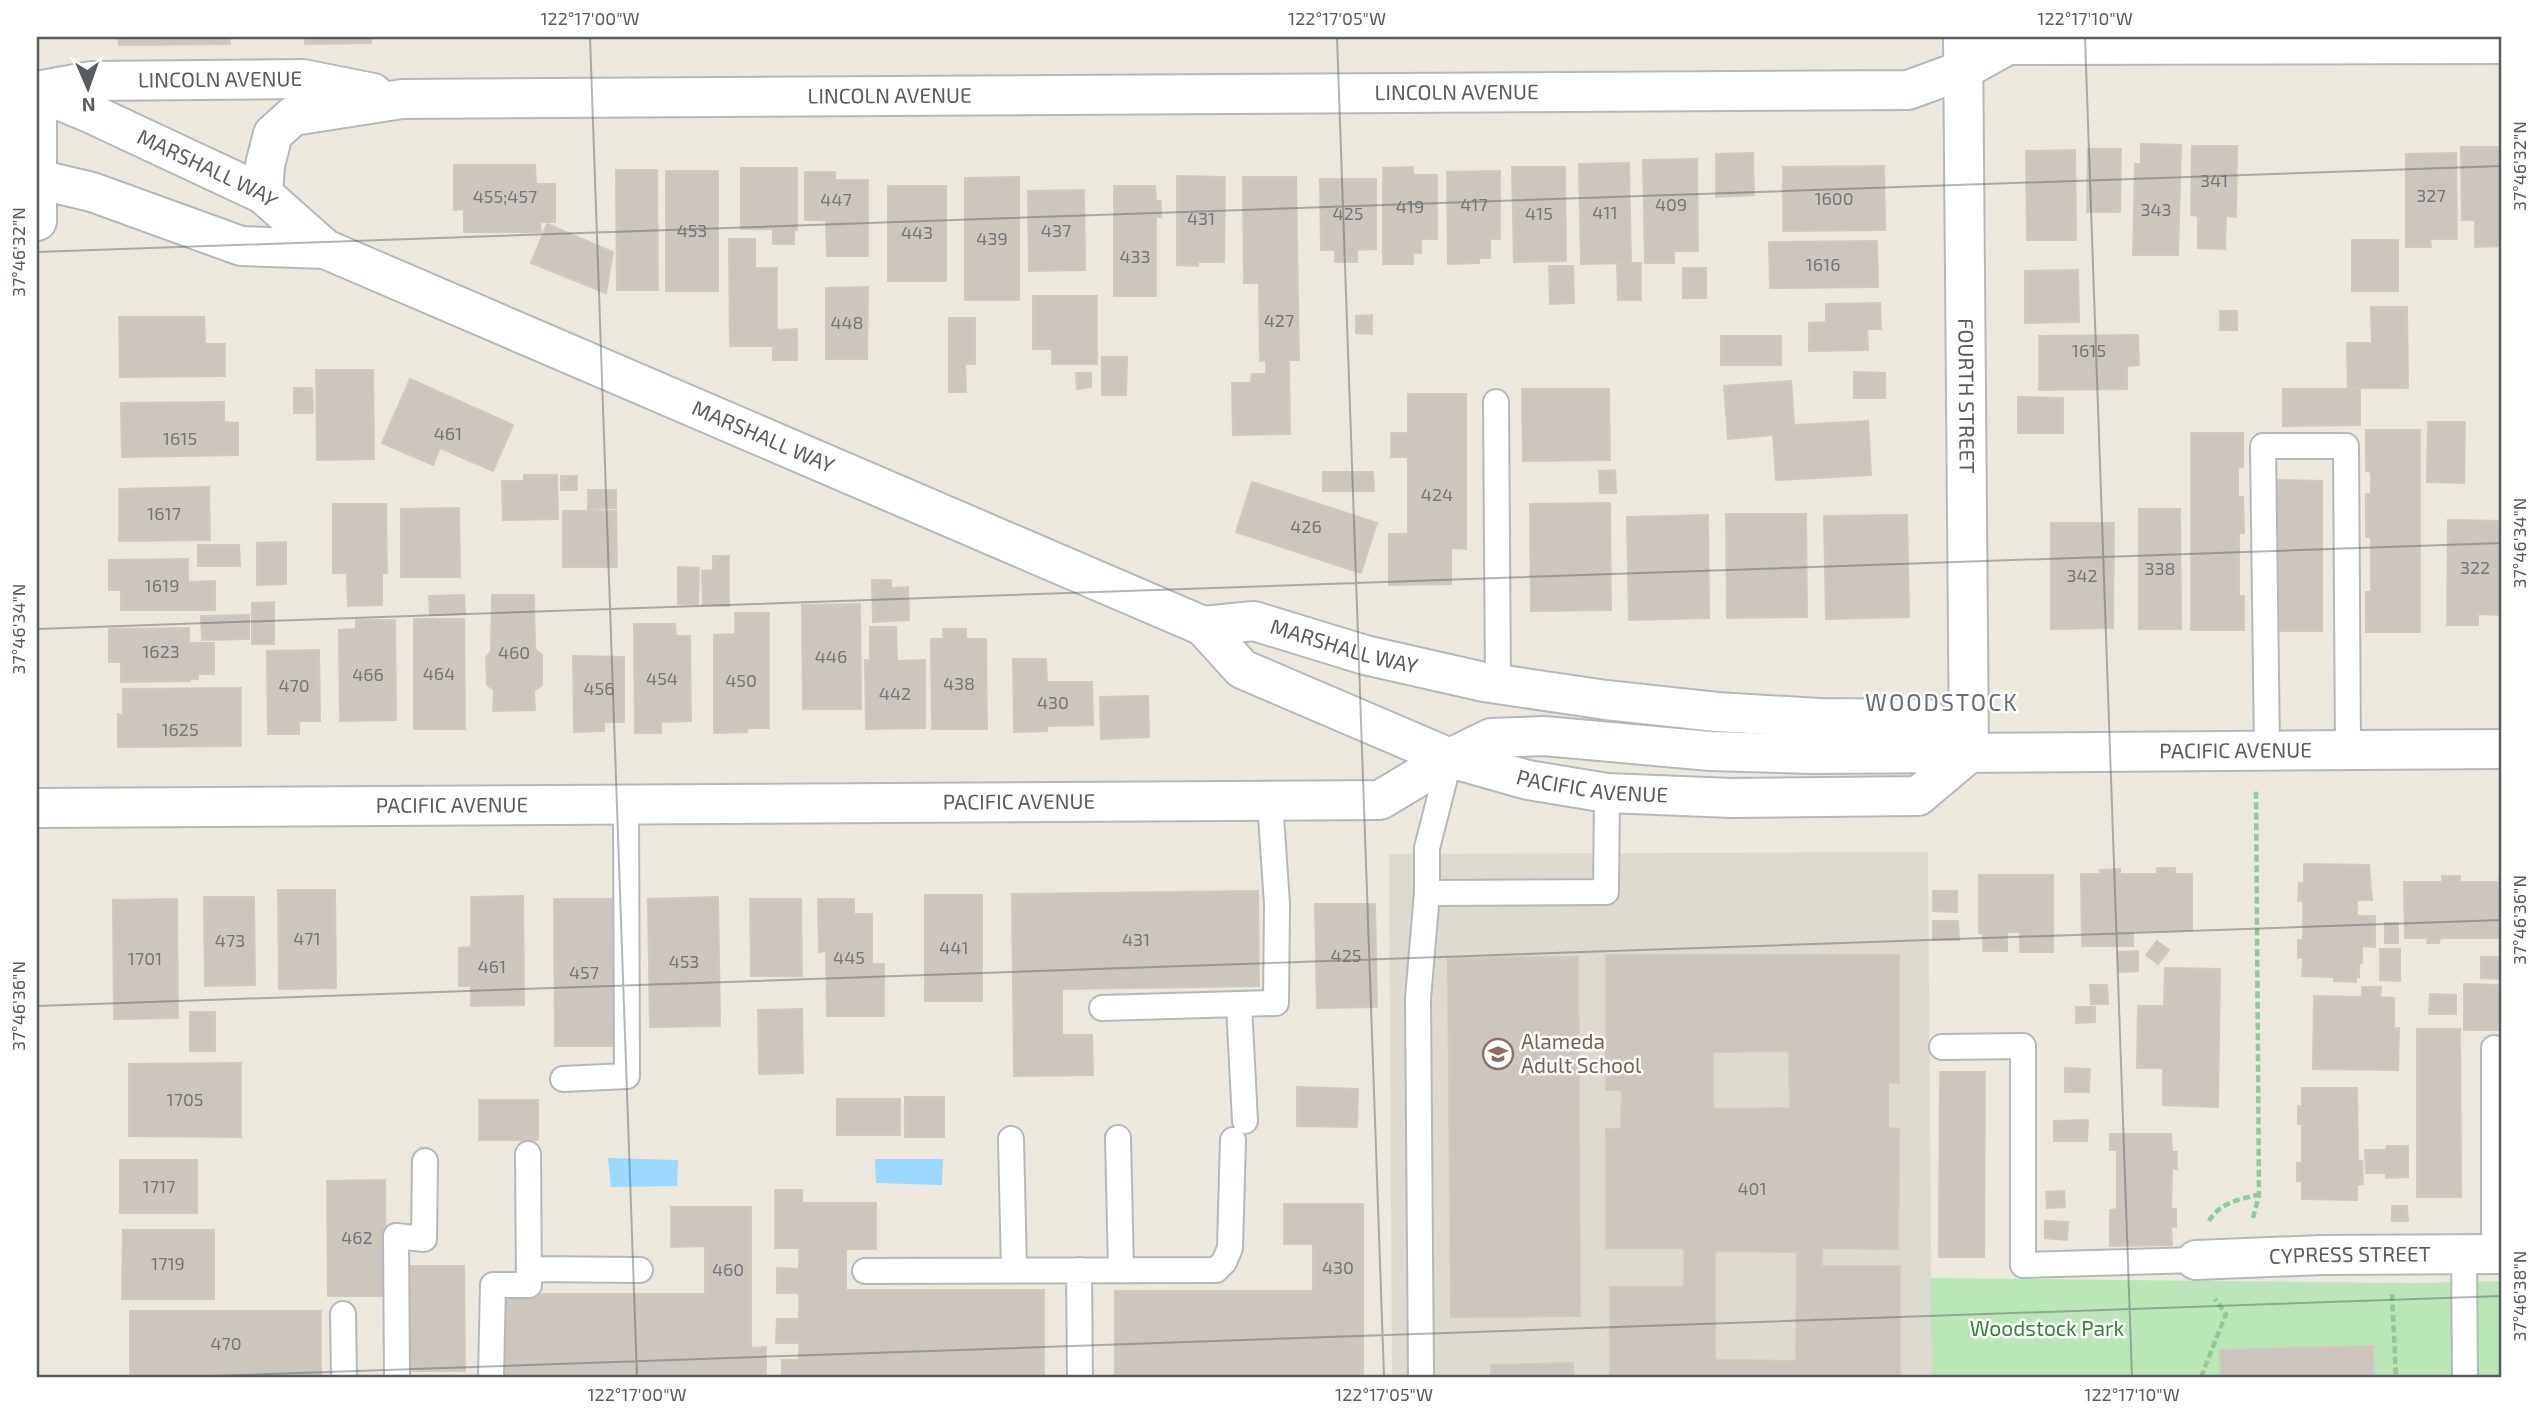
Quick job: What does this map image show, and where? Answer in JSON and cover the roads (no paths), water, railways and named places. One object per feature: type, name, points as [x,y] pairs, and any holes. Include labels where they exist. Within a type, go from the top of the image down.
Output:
[{"type":"street","name":"LINCOLN AVENUE","points":[[262,194],[265,165],[273,134],[293,116],[402,99],[1908,90],[1963,53],[2008,45],[2196,41],[2502,44]]},
{"type":"street","name":"FOURTH STREET","points":[[1963,53],[1969,753]]},
{"type":"street","name":"LINCOLN AVENUE","points":[[37,93],[92,80],[303,79],[402,99]]},
{"type":"street","points":[[37,93],[37,222]]},
{"type":"street","name":"MARSHALL WAY","points":[[37,93],[92,114],[262,194],[325,249],[1203,626],[1242,669],[1450,758]]},
{"type":"street","name":"MARSHALL WAY","points":[[37,179],[92,192],[241,246],[325,249]]},
{"type":"street","name":"MARSHALL WAY","points":[[1203,626],[1254,621],[1365,655],[1491,683]]},
{"type":"street","points":[[1491,683],[1606,700],[1717,712],[1819,718],[1928,719],[1969,753]]},
{"type":"street","points":[[1450,758],[1491,738],[1544,736],[1710,751],[1969,753]]},
{"type":"street","name":"PACIFIC AVENUE","points":[[37,808],[1380,800],[1450,758],[1528,780],[1607,793],[1732,798],[1918,796],[1969,753],[2502,749]]},
{"type":"street","name":"CYPRESS STREET","points":[[2196,1260],[2487,1254]]},
{"type":"lane","points":[[1491,683],[1496,402]]},
{"type":"lane","points":[[2261,751],[2263,446],[2346,446],[2348,750]]},
{"type":"lane","points":[[1421,1377],[1418,998],[1427,893],[1427,848],[1450,758]]},
{"type":"lane","points":[[1427,893],[1606,892],[1607,793]]},
{"type":"lane","points":[[1102,1008],[1276,1003],[1277,904],[1270,802]]},
{"type":"lane","points":[[563,1079],[627,1076],[626,806]]},
{"type":"lane","points":[[865,1271],[1216,1270],[1224,1262],[1230,1248],[1239,1130],[1239,1005]]},
{"type":"lane","points":[[1942,1046],[2023,1046],[2023,1265],[2196,1260]]},
{"type":"lane","points":[[2465,1377],[2487,1254],[2494,1048]]},
{"type":"lane","points":[[1118,1138],[1121,1270]]},
{"type":"lane","points":[[1011,1139],[1014,1270]]},
{"type":"lane","points":[[491,1377],[493,1285],[529,1285],[528,1154]]},
{"type":"lane","points":[[397,1377],[396,1236],[424,1239],[425,1161]]},
{"type":"lane","points":[[529,1269],[640,1270]]},
{"type":"lane","points":[[1079,1270],[1080,1377]]},
{"type":"lane","points":[[343,1314],[344,1377]]},
{"type":"water","points":[[608,1158],[678,1160],[677,1186],[611,1187]]},
{"type":"water","points":[[875,1159],[943,1159],[942,1185],[876,1183]]},
{"type":"place","name":"Alameda Adult School","points":[[1498,1054]]},
{"type":"district","name":"WOODSTOCK","points":[[1942,703]]},
{"type":"park label","name":"Woodstock Park","points":[[2047,1329]]}]
